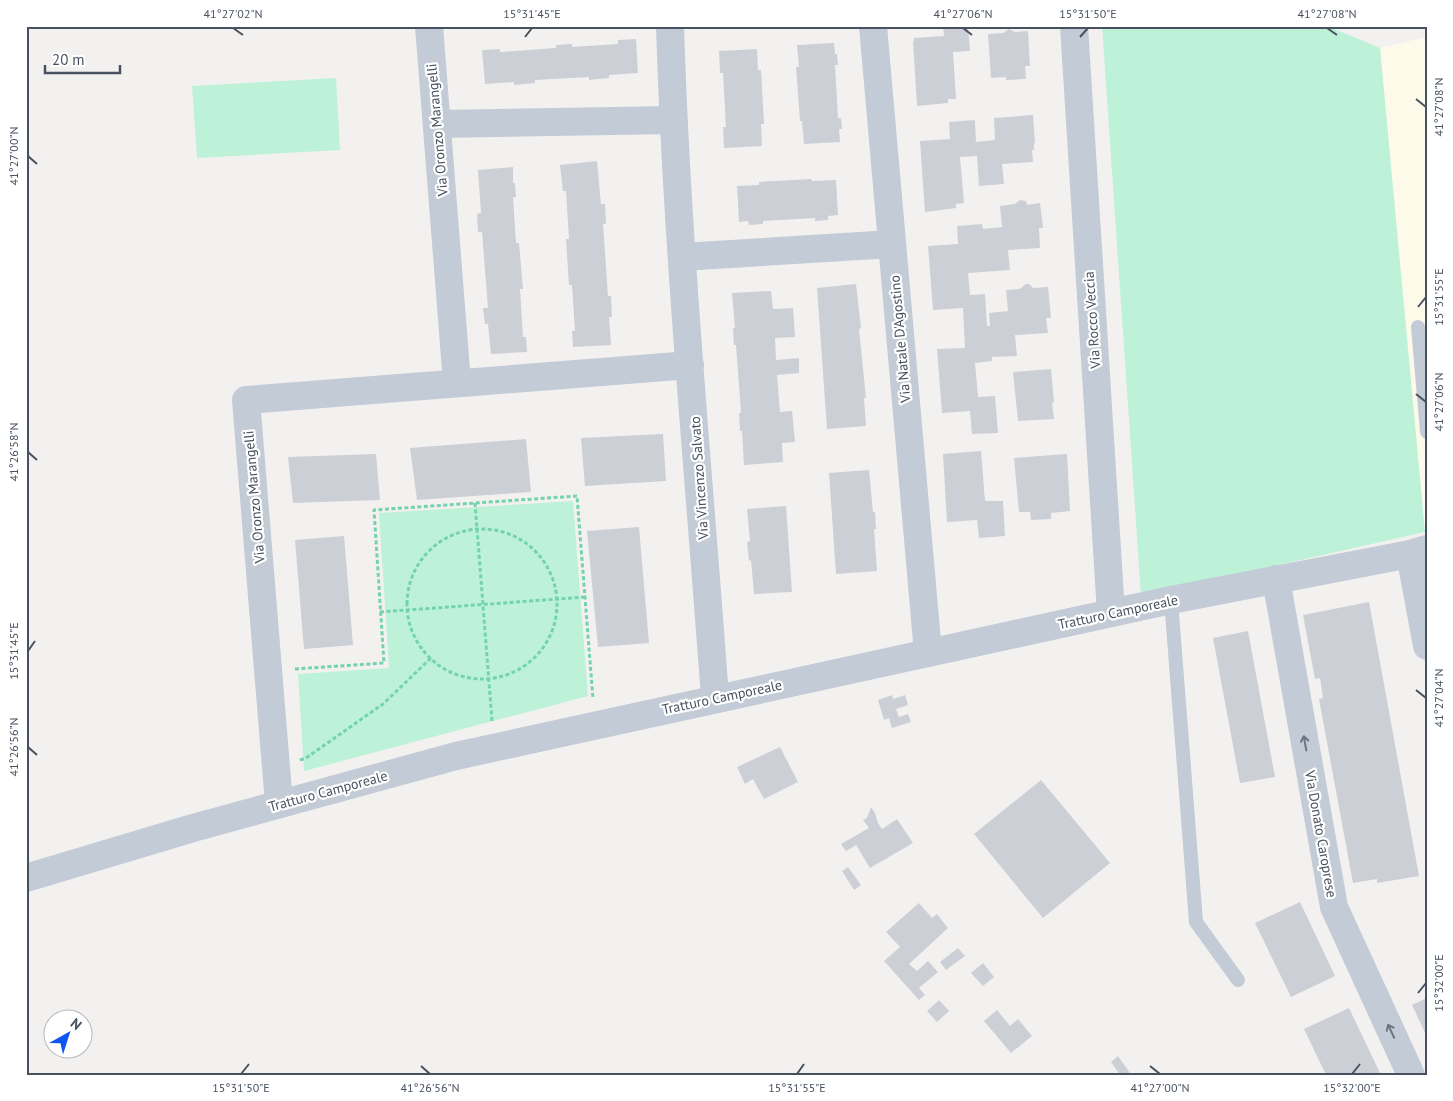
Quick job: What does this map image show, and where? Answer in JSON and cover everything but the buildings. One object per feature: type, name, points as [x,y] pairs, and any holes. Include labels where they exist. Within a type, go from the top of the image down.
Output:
[{"type":"street","name":"Via Oronzo Marangelli","points":[[429,26],[457,382]]},
{"type":"street","name":"Via Vincenzo Salvato","points":[[670,26],[673,120],[682,256],[715,698]]},
{"type":"street","name":"Via Natale D'Agostino","points":[[873,26],[928,653]]},
{"type":"street","name":"Via Rocco Veccia","points":[[1074,26],[1111,613]]},
{"type":"street","points":[[437,124],[673,120]]},
{"type":"street","points":[[682,256],[892,244]]},
{"type":"street","name":"Via Oronzo Marangelli","points":[[279,804],[246,400],[690,365]]},
{"type":"street","points":[[1419,552],[1427,646]]},
{"type":"street","name":"Tratturo Camporeale","points":[[26,878],[193,828],[494,747],[1171,600],[1419,552]]},
{"type":"street","name":"Via Donato Caroprese","points":[[1276,579],[1334,907],[1411,1075]]},
{"type":"lane","points":[[1418,326],[1427,432]]},
{"type":"lane","points":[[1171,600],[1196,922],[1238,980]]},
{"type":"path","points":[[268,671],[384,663],[374,510],[577,496],[595,725]]},
{"type":"path","points":[[475,503],[494,747]]},
{"type":"path","points":[[477,529],[504,532],[527,544],[545,563],[556,587],[558,598],[557,612],[550,638],[535,658],[514,673],[489,680],[465,678],[443,669],[425,654],[413,634],[408,609],[409,587],[418,566],[432,548],[452,535],[477,529]]},
{"type":"path","points":[[380,612],[585,597]]},
{"type":"path","points":[[276,769],[306,758],[383,704],[431,658]]},
{"type":"shaded area","points":[[1427,37],[1427,531],[1425,532],[1380,48]]},
{"type":"green space","points":[[1102,26],[1327,26],[1380,48],[1425,532],[1141,596]]},
{"type":"green space","points":[[336,78],[340,150],[197,158],[192,86]]},
{"type":"green space","points":[[573,501],[588,696],[304,771],[298,674],[389,668],[379,513]]}]
